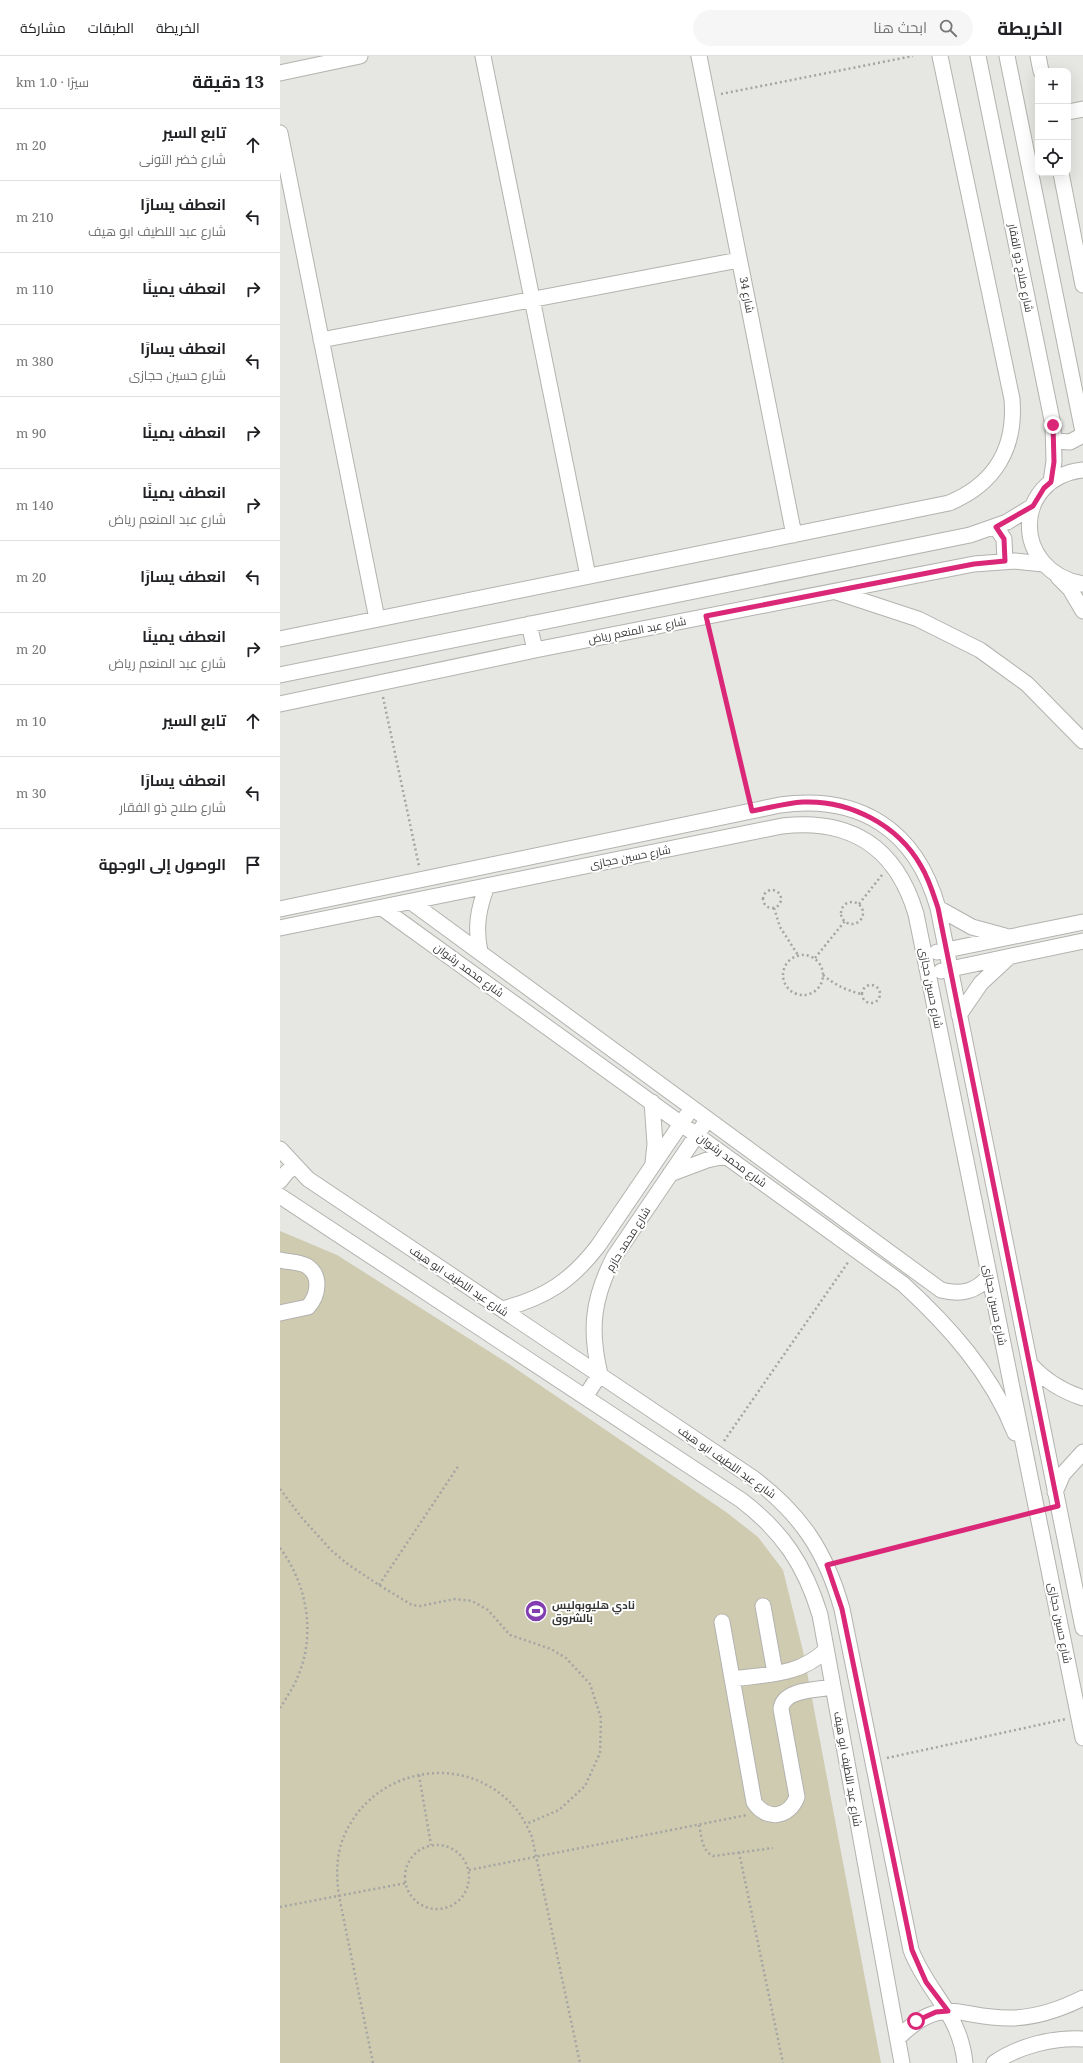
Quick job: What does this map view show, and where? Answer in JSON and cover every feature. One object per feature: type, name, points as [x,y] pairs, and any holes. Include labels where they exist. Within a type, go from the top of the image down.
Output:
[{"type":"street","points":[[280,73],[360,56]]},
{"type":"street","points":[[483,56],[588,576]]},
{"type":"street","name":"شارع 34","points":[[699,56],[794,535]]},
{"type":"street","points":[[280,639],[949,503],[963,497],[981,485],[996,468],[1009,442],[1012,428],[1012,399],[940,56]]},
{"type":"street","name":"شارع صلاح ذو الفقار","points":[[978,56],[1050,410],[1054,441],[1051,482]]},
{"type":"street","points":[[1007,56],[1083,432]]},
{"type":"street","points":[[1038,56],[1040,68]]},
{"type":"street","points":[[1071,111],[1083,109]]},
{"type":"street","points":[[280,133],[377,620]]},
{"type":"street","points":[[1062,176],[1083,285]]},
{"type":"street","points":[[321,340],[740,260]]},
{"type":"street","points":[[1054,441],[1070,442],[1083,436]]},
{"type":"street","points":[[1083,470],[1062,475],[1044,488],[1033,506],[1030,518],[1030,536],[1036,554],[1043,564],[1058,576],[1070,589],[1083,611]]},
{"type":"street","points":[[280,675],[970,535],[996,527],[1033,506]]},
{"type":"street","points":[[996,527],[1004,539],[1005,561]]},
{"type":"street","name":"شارع عبد المنعم رياض","points":[[280,704],[535,650],[974,564],[1005,561],[1043,564]]},
{"type":"street","points":[[1058,576],[1070,582],[1083,584]]},
{"type":"street","points":[[835,591],[918,618],[980,650],[1027,684],[1083,741]]},
{"type":"street","points":[[529,624],[535,650]]},
{"type":"street","name":"شارع حسين حجازى","points":[[280,909],[752,811],[803,802],[827,803],[850,808],[871,817],[890,830],[907,846],[921,865],[931,886],[938,908],[1083,1628]]},
{"type":"street","name":"شارع حسين حجازى","points":[[280,928],[782,826],[804,824],[827,826],[848,832],[868,842],[891,864],[899,873],[910,892],[924,954],[1083,1738]]},
{"type":"street","points":[[398,885],[406,903]]},
{"type":"street","points":[[480,952],[476,936],[477,919],[487,886]]},
{"type":"street","name":"شارع محمد رشوان","points":[[406,903],[480,952],[941,1290],[964,1293],[983,1284],[989,1276]]},
{"type":"street","name":"شارع محمد رشوان","points":[[382,908],[726,1156],[858,1249],[903,1284],[930,1308],[955,1335],[977,1365],[997,1396],[1014,1429],[1027,1463]]},
{"type":"street","points":[[938,908],[972,927],[1010,937]]},
{"type":"street","points":[[924,954],[1083,922]]},
{"type":"street","points":[[928,974],[1083,941]]},
{"type":"street","points":[[959,1015],[981,984],[1009,957]]},
{"type":"street","points":[[652,1102],[655,1144],[653,1165]]},
{"type":"street","name":"شارع محمد حازم","points":[[502,1309],[524,1303],[546,1293],[566,1281],[584,1265],[692,1107]]},
{"type":"street","name":"شارع محمد حازم","points":[[600,1374],[594,1351],[593,1326],[596,1302],[603,1279],[614,1256],[708,1118]]},
{"type":"street","name":"شارع عبد اللطيف ابو هيف","points":[[280,1149],[308,1179],[716,1452],[772,1492],[789,1508],[812,1538],[827,1565],[842,1609],[912,1950],[926,1982],[948,2011],[960,2037],[965,2063]]},
{"type":"street","points":[[670,1174],[688,1166],[726,1156]]},
{"type":"street","points":[[280,1182],[287,1172],[295,1166]]},
{"type":"street","name":"شارع عبد اللطيف ابو هيف","points":[[280,1196],[741,1500],[772,1526],[796,1558],[806,1576],[820,1615],[902,2063]]},
{"type":"street","points":[[280,1260],[306,1265],[315,1276],[317,1290],[308,1307],[280,1313]]},
{"type":"street","points":[[1030,1364],[1043,1379],[1061,1390],[1083,1398]]},
{"type":"street","points":[[585,1397],[600,1374]]},
{"type":"street","points":[[1037,1511],[1057,1499],[1063,1474],[1083,1452]]},
{"type":"street","points":[[763,1606],[774,1673]]},
{"type":"street","points":[[722,1622],[754,1802],[763,1812],[775,1815],[781,1814],[791,1808],[796,1797],[781,1709],[785,1699],[791,1694],[833,1687]]},
{"type":"street","points":[[732,1678],[786,1672],[808,1665],[826,1650]]},
{"type":"street","points":[[898,2038],[916,2021],[926,2016],[948,2011],[988,2017],[1014,2018],[1039,2014],[1064,2007],[1083,1998]]},
{"type":"street","points":[[994,2063],[1016,2051],[1036,2044],[1057,2040],[1083,2039]]},
{"type":"path","points":[[707,97],[913,56]]},
{"type":"path","points":[[706,616],[752,811]]},
{"type":"path","points":[[380,683],[422,880]]},
{"type":"path","points":[[859,904],[891,864]]},
{"type":"path","points":[[776,891],[780,898],[780,902],[774,908],[766,906],[764,903],[764,894],[776,891]]},
{"type":"path","points":[[850,902],[859,904],[863,913],[859,922],[850,924],[845,921],[842,917],[842,908],[850,902]]},
{"type":"path","points":[[774,908],[780,927],[798,955]]},
{"type":"path","points":[[815,958],[845,921]]},
{"type":"path","points":[[804,954],[815,958],[822,968],[823,975],[819,987],[814,992],[802,995],[790,991],[783,980],[784,967],[787,962],[798,955],[804,954]]},
{"type":"path","points":[[823,975],[847,991],[861,994]]},
{"type":"path","points":[[873,985],[879,990],[880,994],[876,1001],[868,1003],[862,998],[861,994],[865,987],[873,985]]},
{"type":"path","points":[[716,1452],[858,1249]]},
{"type":"path","points":[[379,1585],[459,1465]]},
{"type":"path","points":[[280,1489],[302,1518],[332,1551],[349,1565],[379,1585],[412,1604],[420,1606],[454,1599],[472,1601],[488,1610],[510,1635],[551,1648],[566,1658],[590,1684],[601,1718],[600,1754],[585,1786],[559,1810],[526,1824]]},
{"type":"path","points":[[827,1565],[1037,1511]]},
{"type":"path","points":[[280,1548],[292,1564],[305,1600],[308,1638],[299,1676],[280,1708]]},
{"type":"path","points":[[873,1761],[1079,1717]]},
{"type":"path","points":[[373,2063],[339,1896],[337,1866],[339,1852],[350,1824],[369,1800],[381,1791],[394,1783],[420,1775],[453,1774],[482,1783],[507,1800],[517,1810],[532,1836],[538,1857],[580,2063]]},
{"type":"path","points":[[420,1775],[431,1845]]},
{"type":"path","points":[[469,1870],[763,1812]]},
{"type":"path","points":[[699,1825],[707,1853],[713,1856],[773,1848]]},
{"type":"path","points":[[431,1845],[448,1846],[455,1850],[466,1863],[469,1870],[468,1887],[464,1895],[455,1903],[444,1908],[431,1908],[420,1904],[411,1894],[406,1883],[407,1866],[410,1859],[423,1848],[431,1845]]},
{"type":"path","points":[[740,1852],[782,2063]]},
{"type":"path","points":[[280,1907],[406,1883]]},
{"type":"shaded area","name":"نادي هليوبوليس بالشروق","points":[[280,1231],[337,1255],[509,1364],[726,1512],[758,1537],[783,1570],[803,1651],[881,2063],[280,2063]]},
{"type":"place","name":"نادي هليوبوليس بالشروق","points":[[536,1611]]},
{"type":"route","points":[[916,2021],[936,2012],[948,2011],[926,1982],[912,1950],[842,1609],[836,1587],[827,1565],[1058,1506],[938,908],[931,886],[921,865],[907,846],[890,830],[871,817],[850,808],[827,803],[803,802],[752,811],[706,616],[984,562],[1005,561],[1006,554],[1004,539],[996,527],[1018,516],[1033,506],[1044,488],[1051,482],[1054,462],[1053,425]]}]
